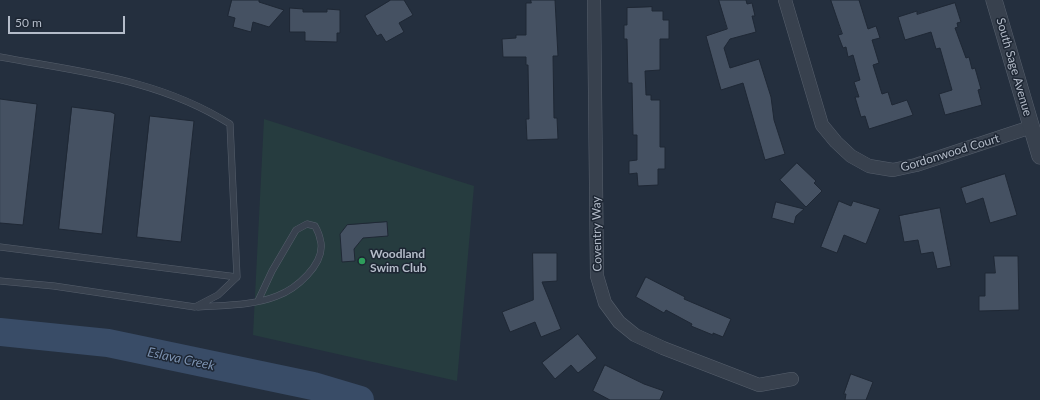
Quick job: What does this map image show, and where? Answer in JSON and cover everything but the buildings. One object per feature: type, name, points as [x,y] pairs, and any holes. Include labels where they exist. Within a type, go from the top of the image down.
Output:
[{"type":"street","name":"Coventry Way","points":[[594,0],[597,276],[605,303],[619,322],[635,335],[663,348],[758,385],[792,379]]},
{"type":"street","name":"Gordonwood Court","points":[[785,0],[822,125],[836,142],[851,156],[869,166],[893,170],[916,165],[1031,127]]},
{"type":"street","name":"South Sage Avenue","points":[[997,1],[1040,156]]},
{"type":"lane","points":[[0,57],[130,80],[160,90],[211,111],[230,124],[237,277],[218,295],[195,307]]},
{"type":"lane","points":[[0,281],[54,286],[195,307],[246,304],[258,301],[277,296],[297,284],[315,267],[322,244],[315,226],[307,224],[296,230],[272,271],[258,301]]},
{"type":"lane","points":[[0,247],[237,277]]},
{"type":"green space","name":"Woodland Swim Club","points":[[264,119],[474,186],[457,381],[253,335]]},
{"type":"waterway","name":"Eslava Creek","points":[[0,332],[108,343],[313,386],[360,400]]},
{"type":"place","name":"Woodland Swim Club","points":[[362,261]]}]
